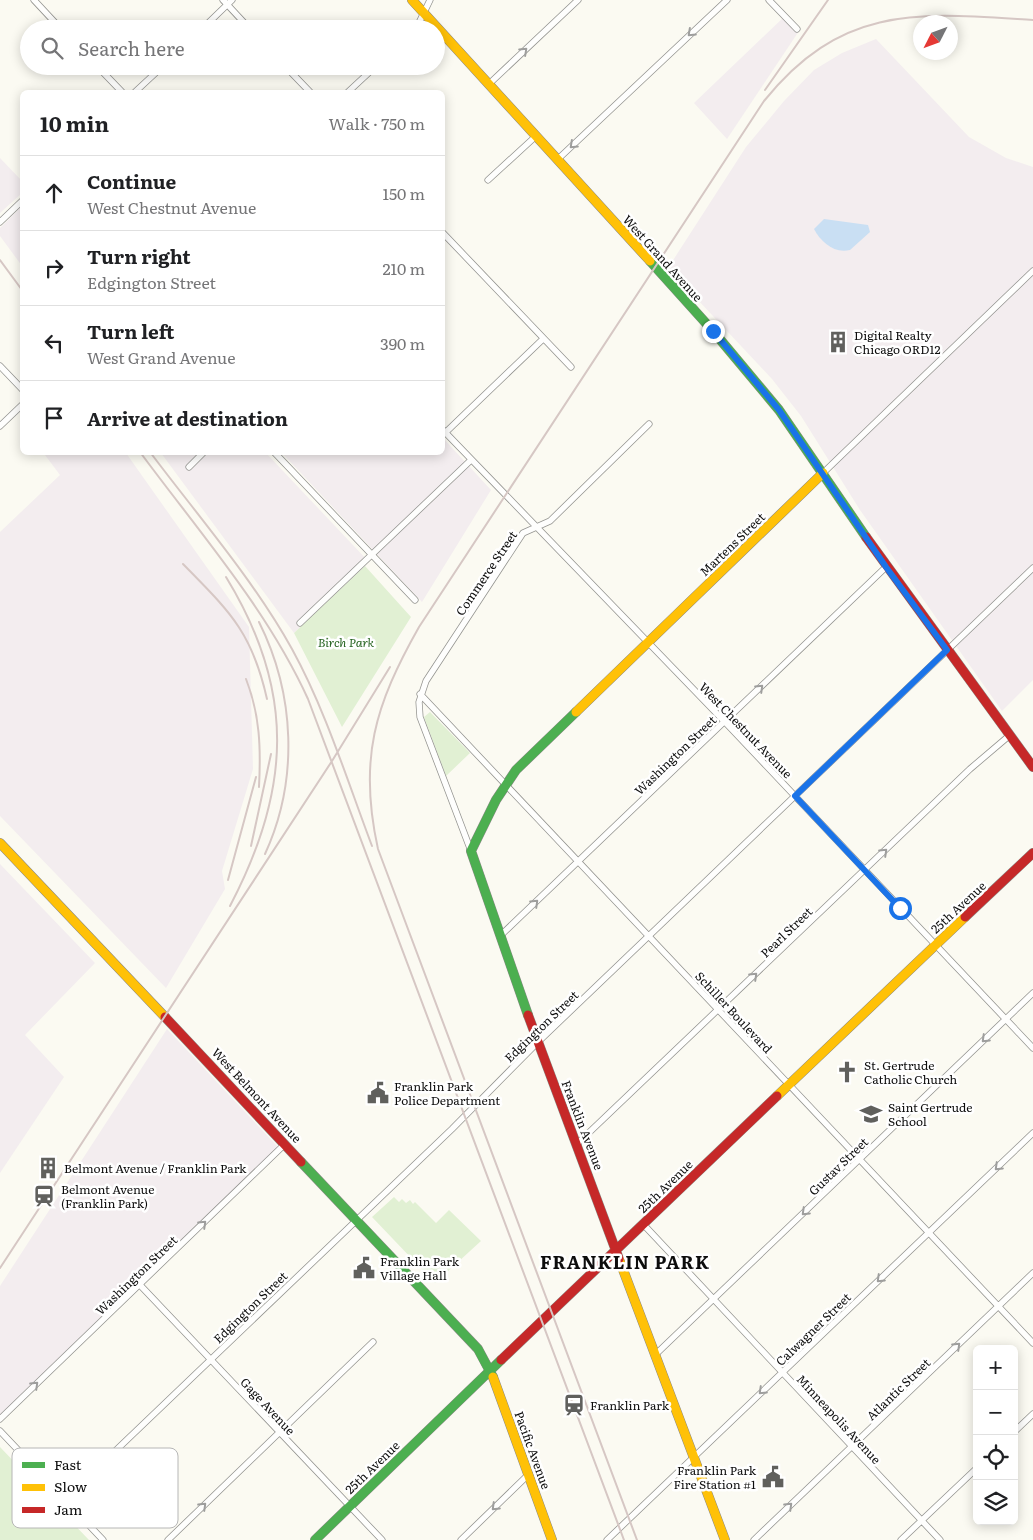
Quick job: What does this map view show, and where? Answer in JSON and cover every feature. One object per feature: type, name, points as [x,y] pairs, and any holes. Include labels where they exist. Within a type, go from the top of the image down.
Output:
[{"type":"main road","name":"West Grand Avenue","points":[[412,0],[430,20]]},
{"type":"main road","name":"West Grand Avenue","points":[[445,36],[726,347],[779,410],[886,567],[1033,767]]},
{"type":"main road","name":"Martens Street","points":[[471,851],[505,785],[516,770],[823,473]]},
{"type":"main road","name":"West Belmont Avenue","points":[[0,842],[478,1349],[490,1370]]},
{"type":"main road","name":"Franklin Avenue","points":[[471,851],[538,1042],[725,1540]]},
{"type":"main road","name":"25th Avenue","points":[[315,1540],[490,1370],[1033,853]]},
{"type":"main road","name":"Pacific Avenue","points":[[490,1370],[552,1540]]},
{"type":"street","points":[[34,0],[53,20]]},
{"type":"street","points":[[420,20],[430,0]]},
{"type":"street","points":[[488,84],[578,0]]},
{"type":"street","points":[[557,160],[727,0]]},
{"type":"street","points":[[769,0],[797,29]]},
{"type":"street","points":[[210,20],[227,1],[243,20]]},
{"type":"street","points":[[106,75],[120,90]]},
{"type":"street","points":[[137,90],[153,75]]},
{"type":"street","points":[[294,75],[308,90]]},
{"type":"street","points":[[350,90],[366,75]]},
{"type":"street","points":[[488,180],[536,136]]},
{"type":"street","points":[[0,222],[20,203]]},
{"type":"street","points":[[445,235],[571,367]]},
{"type":"street","name":"Martens Street","points":[[823,473],[1033,271]]},
{"type":"street","points":[[445,430],[543,339]]},
{"type":"street","points":[[0,366],[20,387]]},
{"type":"street","points":[[0,426],[20,407]]},
{"type":"street","name":"Commerce Street","points":[[420,718],[420,694],[426,681],[523,534],[550,522],[649,424]]},
{"type":"street","name":"West Chestnut Avenue","points":[[445,432],[725,722],[1033,1048]]},
{"type":"street","points":[[189,467],[201,455]]},
{"type":"street","points":[[277,455],[416,600]]},
{"type":"street","points":[[300,623],[471,460]]},
{"type":"street","name":"Washington Street","points":[[500,936],[886,567]]},
{"type":"street","name":"Edgington Street","points":[[118,1448],[452,1129],[538,1042],[1033,568]]},
{"type":"street","name":"Schiller Boulevard","points":[[420,694],[1033,1343]]},
{"type":"street","name":"Franklin Avenue","points":[[420,718],[471,851]]},
{"type":"street","name":"Pearl Street","points":[[577,1144],[970,769],[1010,735]]},
{"type":"street","name":"Gustav Street","points":[[656,1354],[1033,993]]},
{"type":"street","name":"Calwagner Street","points":[[607,1540],[1033,1133]]},
{"type":"street","name":"Washington Street","points":[[0,1419],[285,1144]]},
{"type":"street","name":"Minneapolis Avenue","points":[[643,1224],[940,1540]]},
{"type":"street","name":"Atlantic Street","points":[[754,1540],[1033,1273]]},
{"type":"street","name":"Gage Avenue","points":[[140,1285],[382,1540]]},
{"type":"street","points":[[168,1540],[373,1342]]},
{"type":"street","points":[[1018,1428],[1033,1414]]},
{"type":"street","points":[[0,1431],[16,1448]]},
{"type":"street","points":[[901,1540],[973,1472]]},
{"type":"street","points":[[461,1540],[528,1475]]},
{"type":"street","points":[[92,1528],[103,1540]]},
{"type":"shaded area","points":[[785,16],[799,31],[727,139],[694,103]]},
{"type":"shaded area","points":[[876,39],[969,137],[1006,158],[1033,167],[1033,680],[1002,711],[860,510],[801,416],[772,379],[668,268],[746,147],[784,101],[814,70],[842,53]]},
{"type":"shaded area","points":[[0,158],[20,179],[20,195],[0,213]]},
{"type":"shaded area","points":[[20,208],[20,263],[0,236],[0,228]]},
{"type":"shaded area","points":[[445,440],[491,490],[422,602],[284,455],[445,455]]},
{"type":"shaded area","points":[[45,455],[127,455],[249,627],[253,769],[222,871],[225,889],[166,988],[0,816],[0,532],[60,475]]},
{"type":"shaded area","points":[[162,455],[268,455],[369,562],[294,633]]},
{"type":"shaded area","points":[[0,864],[95,963],[25,1035],[64,1077],[0,1173]]},
{"type":"shaded area","points":[[167,1029],[278,1147],[0,1416],[0,1286]]},
{"type":"green space","name":"Birch Park","points":[[365,566],[411,617],[342,727],[294,633]]},
{"type":"green space","points":[[430,712],[470,753],[446,776],[424,717]]},
{"type":"green space","points":[[394,1197],[399,1202],[402,1199],[406,1203],[410,1200],[413,1204],[415,1202],[436,1223],[449,1210],[481,1241],[435,1283],[372,1217]]},
{"type":"green space","points":[[0,1447],[12,1460],[12,1528],[78,1528],[89,1540],[0,1540]]},
{"type":"water","points":[[824,219],[868,225],[870,232],[850,250],[833,249],[820,238],[814,229]]},
{"type":"railway","points":[[765,90],[828,0]]},
{"type":"railway","points":[[637,1540],[378,849],[372,817],[370,787],[374,734],[391,682],[419,627],[764,101],[794,69],[823,46],[854,30],[886,21],[919,17],[954,16],[1033,20]]},
{"type":"railway","points":[[0,260],[20,287]]},
{"type":"railway","points":[[142,455],[252,602],[273,634],[308,699],[624,1540]]},
{"type":"railway","points":[[152,455],[243,573],[292,649],[326,721],[372,846]]},
{"type":"railway","points":[[183,564],[214,596],[237,624],[254,656],[267,699]]},
{"type":"railway","points":[[226,577],[249,619],[265,660],[274,701],[277,741],[274,781],[265,822],[250,863],[230,906]]},
{"type":"railway","points":[[259,622],[280,678],[286,708],[288,737],[288,767],[283,797],[276,826],[265,854]]},
{"type":"railway","points":[[0,1268],[332,761],[390,667]]},
{"type":"railway","points":[[246,679],[257,719],[260,759],[259,787]]},
{"type":"railway","points":[[251,846],[271,754]]},
{"type":"railway","points":[[228,880],[256,777]]},
{"type":"traffic: fast","points":[[650,261],[713,331],[779,410],[866,537]]},
{"type":"traffic: fast","points":[[528,1015],[471,851],[496,800],[516,770],[576,712]]},
{"type":"traffic: fast","points":[[301,1162],[478,1349],[493,1377]]},
{"type":"traffic: fast","points":[[315,1540],[501,1360]]},
{"type":"traffic: slow","points":[[412,0],[430,20]]},
{"type":"traffic: slow","points":[[445,36],[650,261]]},
{"type":"traffic: slow","points":[[576,712],[823,473]]},
{"type":"traffic: slow","points":[[0,843],[165,1017]]},
{"type":"traffic: slow","points":[[777,1096],[965,917]]},
{"type":"traffic: slow","points":[[619,1259],[725,1540]]},
{"type":"traffic: slow","points":[[493,1377],[552,1540]]},
{"type":"traffic: jam","points":[[866,537],[1033,767]]},
{"type":"traffic: jam","points":[[965,917],[1033,853]]},
{"type":"traffic: jam","points":[[528,1015],[619,1259]]},
{"type":"traffic: jam","points":[[165,1017],[301,1162]]},
{"type":"traffic: jam","points":[[501,1360],[777,1096]]},
{"type":"place","name":"Digital Realty Chicago ORD12","points":[[838,342]]},
{"type":"place","name":"St. Gertrude Catholic Church","points":[[847,1072]]},
{"type":"place","name":"Franklin Park Police Department","points":[[378,1093]]},
{"type":"place","name":"Saint Gertrude School","points":[[871,1114]]},
{"type":"place","name":"Belmont Avenue / Franklin Park","points":[[48,1168]]},
{"type":"place","name":"Belmont Avenue (Franklin Park)","points":[[44,1196]]},
{"type":"place","name":"Franklin Park Village Hall","points":[[364,1268]]},
{"type":"place","name":"Franklin Park","points":[[574,1405]]},
{"type":"place","name":"Franklin Park Fire Station #1","points":[[773,1477]]},
{"type":"district","name":"FRANKLIN PARK","points":[[625,1261]]},
{"type":"route","points":[[713,331],[779,410],[886,567],[947,650],[795,796],[900,908]]}]
